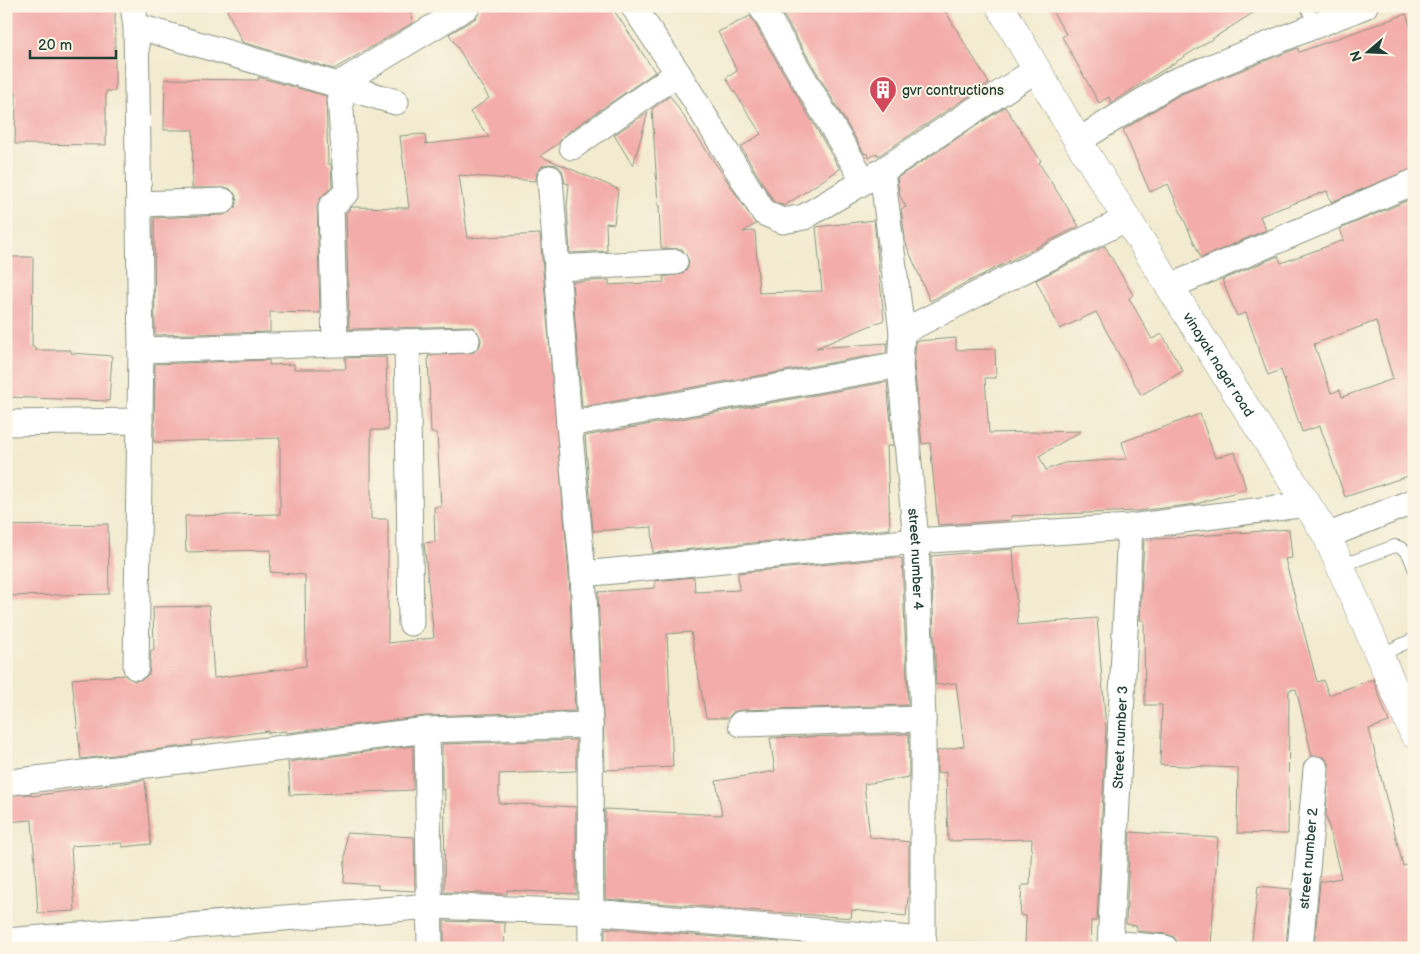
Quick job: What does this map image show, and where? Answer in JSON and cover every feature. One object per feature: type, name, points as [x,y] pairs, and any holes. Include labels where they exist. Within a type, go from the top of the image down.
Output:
[{"type":"street","points":[[339,84],[468,6]]},
{"type":"street","points":[[633,6],[678,73],[764,213],[783,221],[804,217],[873,176],[1037,69]]},
{"type":"street","points":[[761,6],[873,176]]},
{"type":"street","name":"vinayak nagar road","points":[[1000,6],[1078,141],[1126,219],[1327,536],[1414,734]]},
{"type":"street","points":[[1078,141],[1173,82],[1311,16],[1365,6]]},
{"type":"street","points":[[136,667],[141,350],[134,16],[396,102]]},
{"type":"street","points":[[572,146],[678,73]]},
{"type":"street","points":[[335,343],[331,207],[347,192],[339,84]]},
{"type":"street","name":"street number 4","points":[[873,176],[902,332],[900,365],[916,541],[922,719],[924,944]]},
{"type":"street","points":[[550,178],[583,574],[590,725],[591,948]]},
{"type":"street","points":[[1169,287],[1414,182]]},
{"type":"street","points":[[139,204],[223,201]]},
{"type":"street","points":[[902,332],[1126,219]]},
{"type":"street","points":[[557,268],[675,262]]},
{"type":"street","points":[[141,350],[467,340]]},
{"type":"street","points":[[407,342],[411,623]]},
{"type":"street","points":[[569,424],[900,365]]},
{"type":"street","points":[[6,424],[140,422]]},
{"type":"street","points":[[1327,536],[1414,501]]},
{"type":"street","points":[[583,574],[916,541],[1130,527],[1306,504]]},
{"type":"street","name":"Street number 3","points":[[1110,946],[1130,527]]},
{"type":"street","points":[[742,724],[922,719]]},
{"type":"street","points":[[12,782],[427,730],[590,725]]},
{"type":"street","points":[[427,730],[431,906],[430,948]]},
{"type":"street","name":"street number 2","points":[[1300,948],[1316,770]]},
{"type":"street","points":[[6,940],[31,943],[431,906],[592,912],[924,944]]},
{"type":"street","points":[[1110,946],[1165,948]]},
{"type":"lane","points":[[1340,566],[1395,546],[1402,547],[1408,553],[1414,568]]},
{"type":"lane","points":[[1380,655],[1414,639]]},
{"type":"building","points":[[6,6],[115,6],[115,91],[106,91],[106,145],[15,144],[16,93],[6,93]]},
{"type":"building","points":[[225,6],[410,6],[412,23],[334,69],[242,42]]},
{"type":"building","points":[[482,6],[611,6],[655,72],[564,135],[559,143],[540,156],[618,189],[614,224],[606,223],[607,251],[570,253],[567,206],[569,184],[565,183],[562,170],[557,165],[548,164],[542,166],[537,172],[536,181],[459,175],[468,238],[540,234],[569,575],[575,711],[426,716],[286,733],[286,731],[268,733],[268,731],[192,741],[193,745],[81,759],[72,679],[124,675],[135,681],[143,679],[149,674],[151,650],[154,650],[153,607],[209,606],[214,678],[306,666],[305,575],[270,572],[271,550],[186,552],[185,516],[280,514],[280,438],[154,442],[155,364],[269,360],[269,365],[294,364],[294,369],[346,369],[345,358],[386,357],[388,430],[371,430],[371,519],[388,519],[388,643],[434,638],[424,543],[435,542],[434,507],[441,507],[437,433],[431,433],[428,356],[474,352],[480,346],[481,339],[474,328],[467,326],[349,329],[346,213],[352,207],[409,208],[400,136],[425,134],[426,144],[489,137],[470,112],[489,98],[449,34],[476,18]]},
{"type":"building","name":"gvr contructions","points":[[778,6],[942,6],[989,83],[878,156],[877,153],[869,158],[868,154],[864,153]]},
{"type":"building","points":[[1049,6],[1264,6],[1111,103],[1109,97],[1099,103],[1062,37],[1066,34]]},
{"type":"building","points":[[1406,14],[1414,36],[1414,168],[1331,202],[1327,191],[1260,216],[1266,230],[1201,258],[1168,184],[1150,192],[1123,130],[1179,95],[1298,48],[1299,52]]},
{"type":"building","points":[[750,16],[840,169],[784,206],[774,202],[741,147],[761,134],[726,78],[737,71],[718,32]]},
{"type":"building","points":[[258,77],[326,96],[328,164],[331,164],[332,187],[321,197],[317,207],[320,313],[270,312],[270,332],[155,335],[154,218],[224,215],[235,208],[237,201],[235,194],[229,188],[192,188],[193,130],[164,130],[165,79],[259,80]]},
{"type":"building","points":[[670,96],[756,224],[743,232],[755,231],[759,293],[822,291],[816,227],[874,220],[884,320],[816,348],[887,343],[886,353],[582,407],[572,282],[609,280],[609,285],[664,282],[663,277],[682,274],[688,268],[689,261],[682,249],[661,248],[659,206],[661,207],[658,204],[652,109]]},
{"type":"building","points":[[1005,107],[1041,161],[1039,163],[1079,226],[930,301],[906,244],[901,209],[906,207],[900,196],[897,178]]},
{"type":"building","points":[[648,112],[633,166],[614,135]]},
{"type":"building","points":[[1414,198],[1414,474],[1345,497],[1320,426],[1302,432],[1281,370],[1268,375],[1246,313],[1237,316],[1222,280],[1278,256],[1281,263],[1344,240],[1340,229]],"holes":[[[1376,321],[1393,379],[1342,397],[1340,390],[1331,393],[1314,344]]]},
{"type":"building","points":[[1105,246],[1133,295],[1129,298],[1152,339],[1162,334],[1183,371],[1141,395],[1096,312],[1060,329],[1036,280]]},
{"type":"building","points":[[6,257],[33,257],[32,347],[35,347],[35,350],[71,350],[71,353],[112,356],[109,401],[6,397]]},
{"type":"building","points":[[956,338],[956,350],[995,349],[996,378],[985,378],[989,433],[1081,431],[1039,456],[1046,470],[1064,463],[1127,459],[1122,442],[1200,414],[1215,458],[1235,452],[1246,489],[1196,504],[1138,511],[1011,516],[1011,520],[938,525],[930,443],[922,444],[914,365],[916,341]]},
{"type":"building","points":[[887,382],[893,446],[887,446],[890,529],[653,553],[652,527],[593,531],[585,436]]},
{"type":"building","points":[[108,524],[109,594],[6,596],[6,526]]},
{"type":"building","points":[[1289,529],[1292,558],[1285,559],[1317,682],[1323,680],[1329,695],[1373,679],[1389,722],[1369,729],[1403,866],[1407,865],[1414,898],[1414,948],[1314,948],[1320,882],[1341,878],[1326,815],[1329,763],[1324,757],[1312,756],[1296,689],[1289,690],[1288,834],[1237,833],[1238,768],[1160,765],[1162,705],[1145,705],[1144,620],[1140,620],[1144,540]]},
{"type":"building","points":[[1013,549],[1018,625],[1097,618],[1106,728],[1097,921],[1091,921],[1090,948],[1025,948],[1026,916],[1020,915],[1022,885],[1030,885],[1032,839],[948,841],[946,772],[937,773],[937,751],[964,746],[956,683],[936,685],[931,556]]},
{"type":"building","points":[[902,558],[908,705],[741,710],[733,712],[728,718],[706,718],[691,632],[667,634],[673,767],[605,770],[598,592],[655,588],[655,581],[694,577],[695,592],[739,590],[738,573]]},
{"type":"building","points":[[909,734],[909,777],[864,784],[870,837],[909,842],[909,890],[906,916],[852,910],[851,918],[605,899],[605,809],[722,815],[716,781],[775,771],[770,738]]},
{"type":"building","points":[[576,740],[576,771],[499,774],[499,803],[576,807],[576,894],[507,890],[507,894],[444,892],[445,789],[442,790],[442,744]]},
{"type":"building","points":[[413,746],[413,790],[290,795],[288,762]]},
{"type":"building","points":[[145,780],[151,844],[122,847],[122,843],[71,846],[75,911],[38,913],[32,820],[6,822],[6,795],[31,794],[32,796]]},
{"type":"building","points":[[1130,832],[1218,838],[1211,946],[1178,943],[1174,937],[1167,934],[1137,931],[1137,926],[1126,924]]},
{"type":"building","points":[[346,833],[414,837],[415,891],[378,889],[378,885],[344,883]]},
{"type":"building","points":[[1258,886],[1291,889],[1286,948],[1251,948]]},
{"type":"building","points":[[444,921],[505,923],[504,948],[444,948]]},
{"type":"building","points":[[605,928],[779,942],[778,948],[605,948]]},
{"type":"place","name":"gvr contructions","points":[[883,114]]}]
